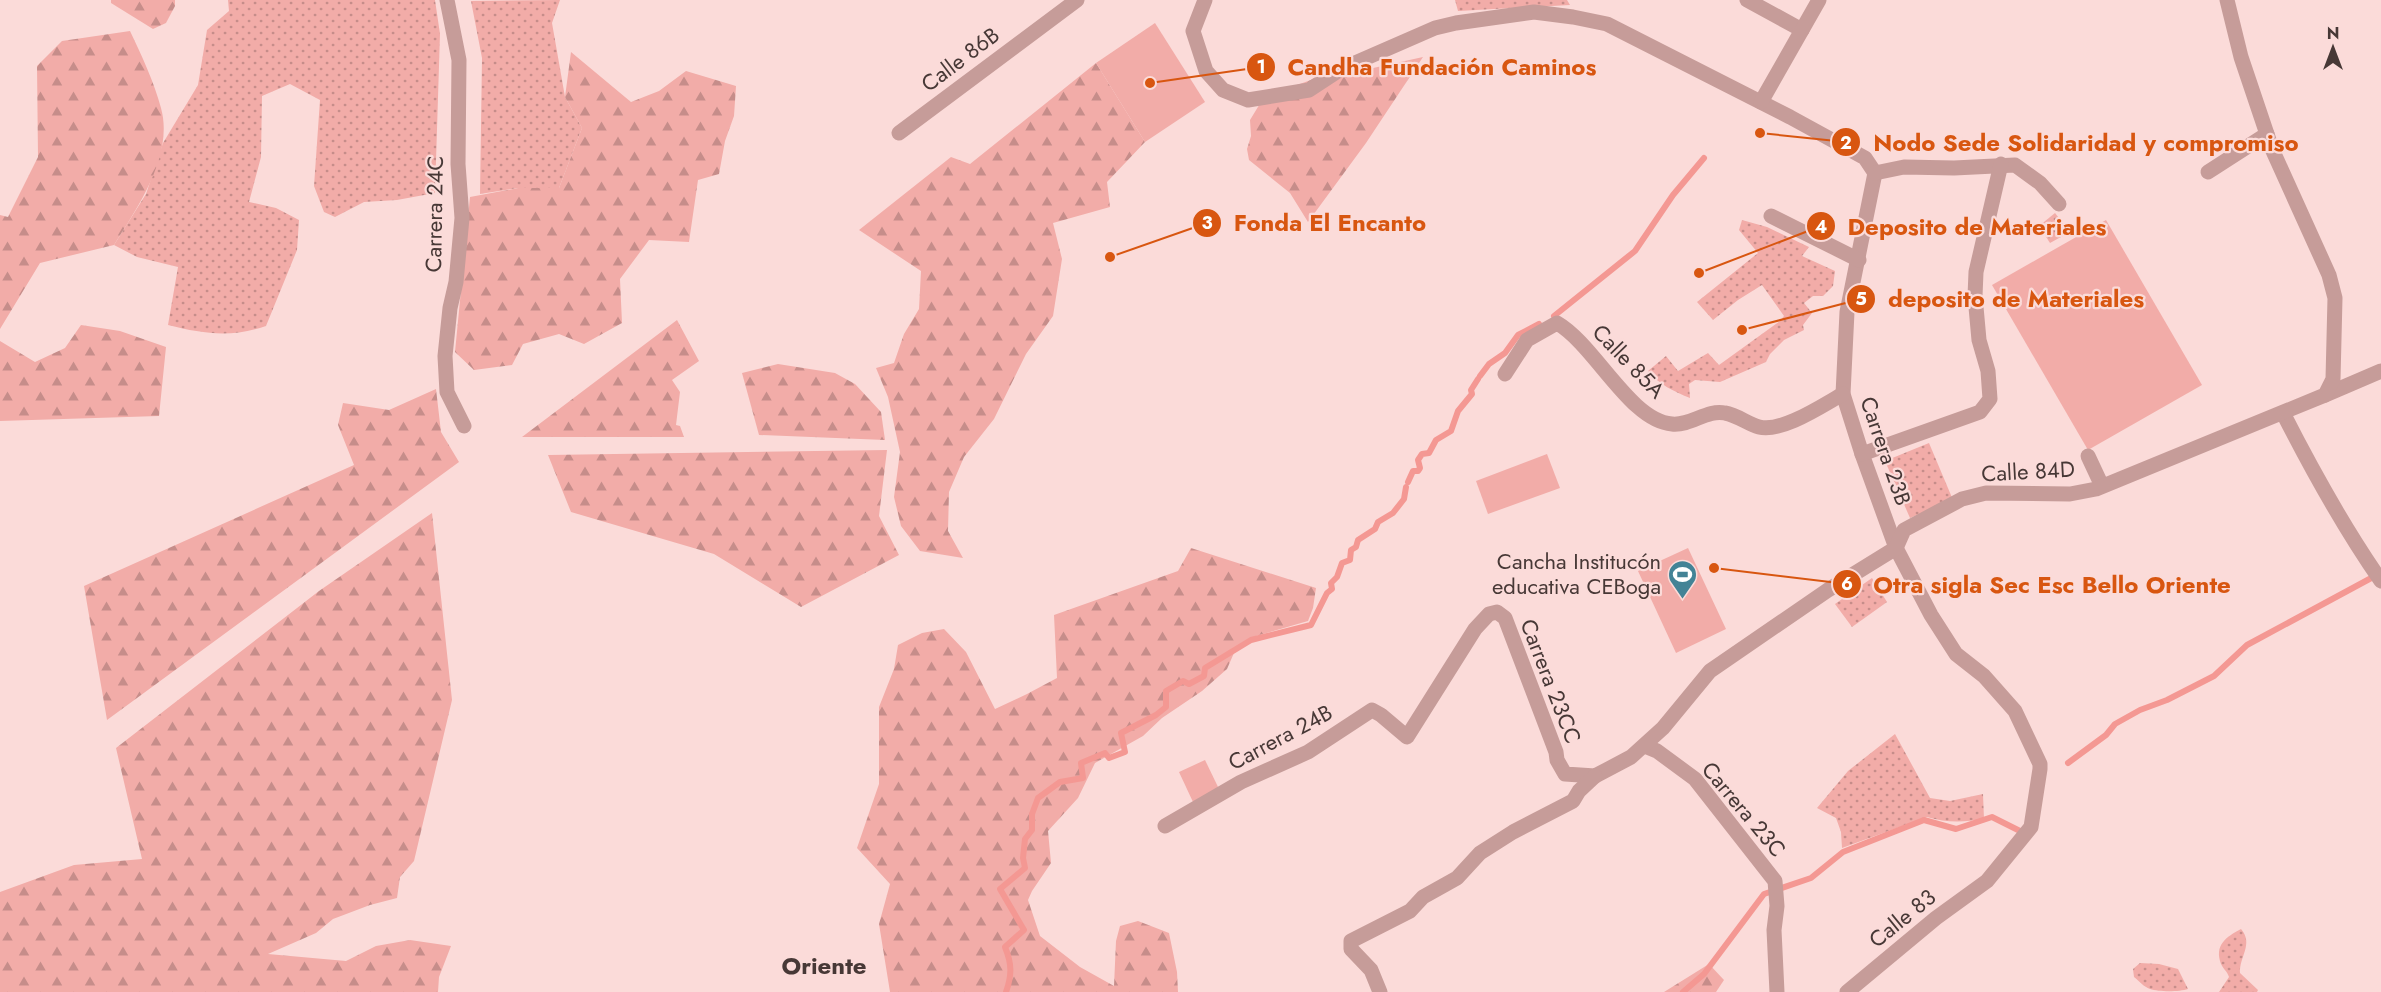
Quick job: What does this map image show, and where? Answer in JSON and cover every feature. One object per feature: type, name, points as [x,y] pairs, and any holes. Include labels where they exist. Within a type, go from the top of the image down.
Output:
[{"type":"street","name":"Carrera 24C","points":[[447,0],[459,60],[458,164],[462,218],[456,282],[450,308],[445,356],[447,392],[464,426]]},
{"type":"street","name":"Calle 86B","points":[[899,133],[1077,0]]},
{"type":"street","points":[[1204,0],[1193,30],[1206,71],[1223,90],[1248,100],[1309,90],[1341,69],[1435,28],[1534,12],[1573,17],[1607,24],[1761,102],[1865,158],[1875,173],[1904,167],[1954,168],[2015,165],[2040,183],[2059,204]]},
{"type":"street","points":[[1747,0],[1802,30]]},
{"type":"street","points":[[1761,102],[1819,0]]},
{"type":"street","points":[[2226,0],[2241,57],[2266,134],[2329,275],[2335,298],[2333,379],[2325,394]]},
{"type":"street","points":[[2208,172],[2266,134]]},
{"type":"street","points":[[1862,454],[1980,412],[1990,399],[1988,371],[1979,340],[1975,296],[1976,272],[2001,164]]},
{"type":"street","name":"Carrera 23B","points":[[1875,173],[1847,312],[1843,394],[1896,548],[1930,615],[1956,654],[1984,676],[2015,711],[2040,764],[2039,784],[2031,827],[1987,881]]},
{"type":"street","points":[[1770,216],[1859,260]]},
{"type":"street","name":"Calle 85A","points":[[1505,374],[1527,340],[1557,323],[1567,329],[1590,352],[1628,399],[1654,419],[1672,424],[1689,422],[1710,414],[1726,413],[1762,428],[1777,427],[1843,394]]},
{"type":"street","name":"Calle 84D","points":[[1595,776],[1631,757],[1645,746],[1663,728],[1710,671],[1828,590],[1896,548],[1904,530],[1962,499],[1986,493],[2070,494],[2102,486],[2381,370]]},
{"type":"street","points":[[2283,412],[2308,461],[2381,581]]},
{"type":"street","points":[[2088,456],[2102,486]]},
{"type":"street","name":"Carrera 23CC","points":[[1489,614],[1497,612],[1505,618],[1556,752],[1557,760],[1565,774],[1595,776]]},
{"type":"street","name":"Carrera 24B","points":[[1165,826],[1241,782],[1308,752],[1372,710],[1407,738],[1475,629],[1489,614]]},
{"type":"street","name":"Carrera 23C","points":[[1645,746],[1657,751],[1695,779],[1775,881],[1777,904],[1774,930],[1777,992]]},
{"type":"street","points":[[1380,992],[1371,970],[1351,949],[1351,941],[1410,911],[1423,897],[1457,878],[1480,853],[1573,801],[1579,791],[1595,776]]},
{"type":"street","name":"Calle 83","points":[[1847,992],[1936,918],[1987,881]]},
{"type":"green space","points":[[111,0],[175,0],[175,6],[166,23],[153,29],[111,3]]},
{"type":"green space","points":[[228,0],[435,0],[440,34],[435,193],[397,200],[364,202],[335,217],[324,212],[314,186],[320,100],[290,84],[262,96],[261,157],[249,202],[276,208],[299,220],[297,250],[266,326],[241,332],[217,333],[168,325],[178,267],[137,257],[114,245],[146,194],[163,143],[198,85],[207,30],[229,11]]},
{"type":"green space","points":[[560,0],[552,23],[565,97],[582,128],[559,188],[518,188],[480,194],[482,58],[471,1]]},
{"type":"green space","points":[[1455,0],[1567,0],[1570,5],[1458,11]]},
{"type":"green space","points":[[1155,23],[1205,102],[1145,142],[1096,63]]},
{"type":"green space","points":[[130,31],[155,89],[164,126],[163,144],[151,180],[114,245],[40,263],[0,329],[0,215],[8,217],[38,157],[37,66],[62,41]]},
{"type":"green space","points":[[571,52],[631,102],[659,91],[686,71],[736,86],[734,116],[725,141],[719,174],[698,180],[689,242],[649,240],[620,279],[622,323],[584,344],[559,334],[523,344],[512,365],[474,370],[455,352],[470,197],[518,188],[559,188],[582,128],[565,97]]},
{"type":"green space","points":[[1423,57],[1366,143],[1308,222],[1290,193],[1249,160],[1247,149],[1251,136],[1250,120],[1264,97],[1344,68],[1364,70]]},
{"type":"green space","points":[[1096,63],[1145,142],[1107,182],[1110,207],[1053,223],[1062,259],[1053,316],[1026,354],[994,419],[964,457],[949,492],[948,531],[963,558],[920,551],[901,526],[894,497],[900,452],[888,397],[876,368],[894,363],[904,334],[919,309],[921,271],[859,230],[951,157],[970,164]]},
{"type":"green space","points":[[2055,213],[2070,232],[2050,243],[2039,226]]},
{"type":"green space","points":[[1742,220],[1767,227],[1809,247],[1802,256],[1835,271],[1833,286],[1823,296],[1813,296],[1804,303],[1812,313],[1803,325],[1804,330],[1784,340],[1770,354],[1766,362],[1720,382],[1695,380],[1689,384],[1690,398],[1667,387],[1648,371],[1666,356],[1678,371],[1708,353],[1719,365],[1784,316],[1762,285],[1713,320],[1697,302],[1758,253],[1739,230]]},
{"type":"green space","points":[[2106,220],[2202,385],[2088,450],[1992,285]]},
{"type":"green space","points":[[677,320],[699,361],[672,380],[680,392],[676,425],[680,426],[684,437],[522,437]]},
{"type":"green space","points":[[81,325],[120,331],[166,347],[159,416],[0,421],[0,341],[35,362],[65,348]]},
{"type":"green space","points":[[778,364],[835,373],[855,384],[881,412],[885,440],[759,435],[742,373]]},
{"type":"green space","points":[[436,389],[441,432],[459,462],[107,720],[84,586],[354,465],[338,425],[343,403],[389,410]]},
{"type":"green space","points":[[1929,443],[1953,500],[1910,518],[1885,461]]},
{"type":"green space","points":[[887,450],[879,516],[899,555],[801,607],[714,554],[571,512],[548,455]]},
{"type":"green space","points":[[1547,454],[1560,488],[1488,514],[1476,481]]},
{"type":"green space","points":[[432,513],[452,700],[414,861],[400,877],[397,898],[333,919],[316,933],[268,954],[346,961],[376,946],[410,940],[451,946],[439,977],[438,992],[0,992],[0,892],[74,865],[142,859],[116,748],[319,591]]},
{"type":"green space","points":[[1191,548],[1316,588],[1308,621],[1256,636],[1237,646],[1227,669],[1202,691],[1162,718],[1143,736],[1095,763],[1078,798],[1048,831],[1051,863],[1028,900],[1040,936],[1080,967],[1114,986],[1116,941],[1120,926],[1138,921],[1169,933],[1177,972],[1178,992],[890,992],[879,924],[890,884],[857,848],[879,784],[879,707],[894,669],[898,645],[922,633],[944,629],[966,652],[995,709],[1057,678],[1054,615],[1178,571]]},
{"type":"green space","name":"Cancha Institucón educativa CEBoga","points":[[1688,548],[1726,629],[1676,653],[1638,571]]},
{"type":"green space","points":[[1872,578],[1887,602],[1852,627],[1835,604]]},
{"type":"green space","points":[[1895,734],[1930,798],[1950,801],[1983,794],[1984,819],[1956,821],[1927,817],[1842,848],[1841,832],[1836,818],[1817,808],[1848,771]]},
{"type":"green space","points":[[1205,760],[1219,789],[1193,802],[1179,772]]},
{"type":"green space","points":[[2241,929],[2245,935],[2246,945],[2240,973],[2258,990],[2257,992],[2219,992],[2229,977],[2221,964],[2220,947],[2226,939]]},
{"type":"green space","points":[[2140,963],[2159,964],[2178,969],[2188,989],[2158,991],[2148,988],[2134,977],[2133,969]]},
{"type":"green space","points":[[1709,964],[1724,980],[1716,992],[1664,992]]},
{"type":"waterway","points":[[1554,316],[1635,251],[1673,195],[1704,158]]},
{"type":"waterway","points":[[1480,376],[1489,364],[1505,353],[1518,335],[1539,324]]},
{"type":"waterway","points":[[1408,482],[1413,471],[1418,471],[1420,468],[1418,460],[1422,454],[1429,453],[1436,440],[1451,431],[1458,411],[1472,394],[1471,390],[1478,379]]},
{"type":"waterway","points":[[1006,992],[1010,970],[1005,947],[1024,930],[1000,889],[1025,868],[1023,858],[1025,839],[1032,830],[1032,814],[1038,798],[1060,782],[1083,778],[1081,763],[1105,753],[1109,758],[1125,752],[1121,733],[1156,715],[1166,707],[1166,691],[1183,681],[1189,684],[1204,676],[1205,668],[1251,640],[1311,625],[1327,593],[1332,589],[1331,583],[1337,577],[1342,563],[1350,560],[1351,550],[1356,547],[1358,540],[1375,529],[1378,522],[1393,513],[1404,499],[1406,487]]},
{"type":"waterway","points":[[2068,763],[2106,735],[2115,724],[2214,676],[2247,645],[2375,576]]},
{"type":"waterway","points":[[1683,992],[1704,974],[1764,894],[1811,878],[1843,852],[1924,820],[1956,829],[1992,817],[2020,831]]},
{"type":"place","name":"Candha Fundación Caminos","points":[[1150,83]]},
{"type":"place","name":"Nodo Sede Solidaridad y compromiso","points":[[1760,133]]},
{"type":"place","name":"Fonda El Encanto","points":[[1110,257]]},
{"type":"place","name":"Deposito de Materiales","points":[[1699,273]]},
{"type":"place","name":"deposito de Materiales","points":[[1742,330]]},
{"type":"place","name":"Otra sigla Sec Esc Bello Oriente","points":[[1714,568]]},
{"type":"place","name":"Cancha Institucón educativa CEBoga","points":[[1682,600]]},
{"type":"district","name":"Oriente","points":[[824,966]]}]
